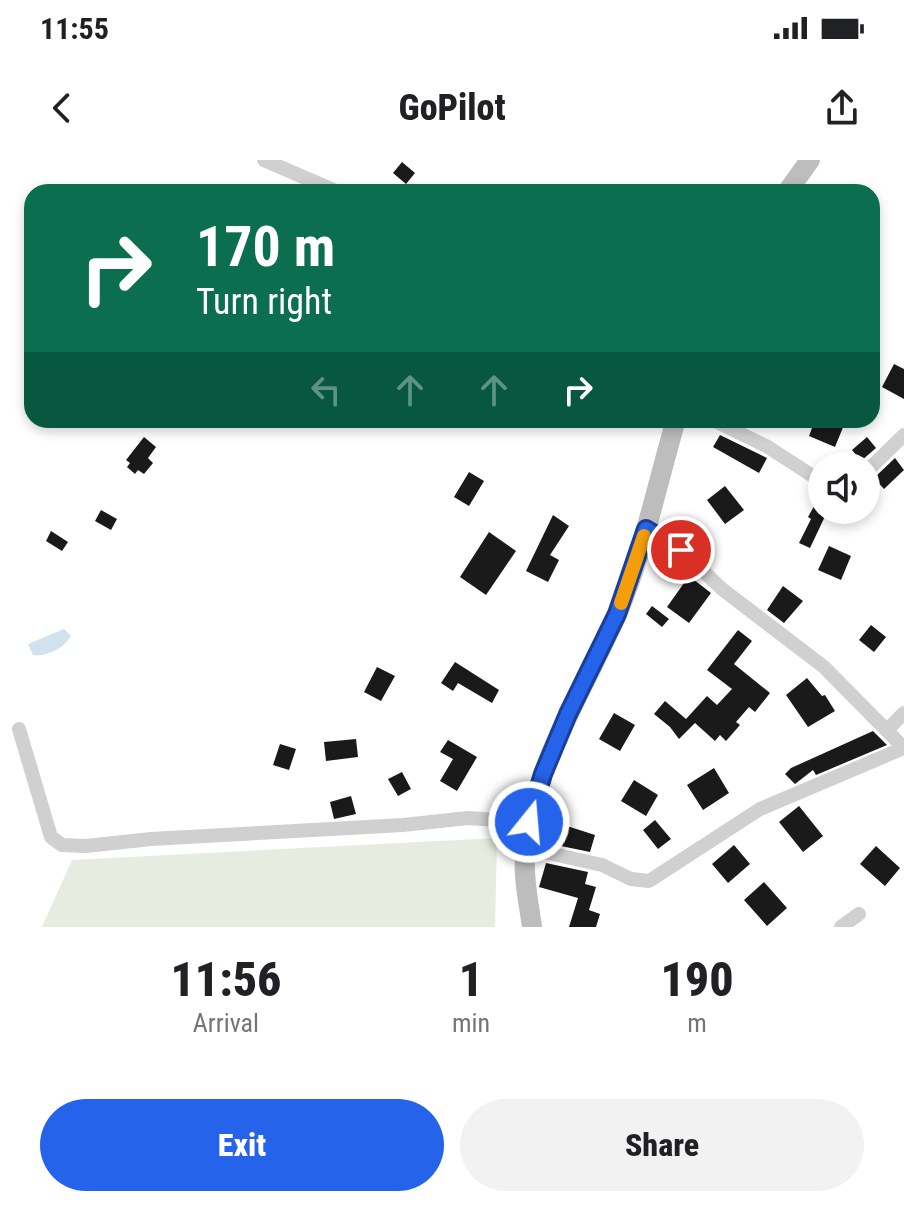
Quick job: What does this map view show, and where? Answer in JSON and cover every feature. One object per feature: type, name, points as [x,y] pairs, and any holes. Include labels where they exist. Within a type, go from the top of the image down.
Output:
[{"type":"street","points":[[264,160],[320,184]]},
{"type":"street","points":[[793,184],[810,160]]},
{"type":"street","points":[[532,927],[526,848],[529,822],[543,774],[568,714],[617,614],[646,529],[674,428]]},
{"type":"street","points":[[729,428],[768,447],[808,473]]},
{"type":"street","points":[[880,458],[904,435]]},
{"type":"street","points":[[526,848],[591,862],[631,879],[649,881],[760,809],[904,748],[807,653],[722,589],[681,550],[646,529]]},
{"type":"street","points":[[888,729],[904,713]]},
{"type":"street","points":[[19,729],[51,837],[62,845],[403,825],[468,818],[529,822]]},
{"type":"street","points":[[841,927],[859,914]]},
{"type":"shaded area","points":[[497,838],[495,927],[42,927],[72,860]]},
{"type":"water","points":[[64,629],[71,636],[64,644],[55,651],[33,655],[28,644]]},
{"type":"building","points":[[402,162],[415,173],[406,184],[393,173]]},
{"type":"building","points":[[894,364],[904,369],[904,399],[882,387]]},
{"type":"building","points":[[812,428],[843,428],[835,447],[809,436]]},
{"type":"building","points":[[720,435],[767,458],[759,473],[713,447]]},
{"type":"building","points":[[144,437],[156,447],[148,458],[153,463],[144,474],[138,470],[135,474],[127,467],[130,463],[126,460]]},
{"type":"building","points":[[867,437],[876,448],[871,452],[852,450]]},
{"type":"building","points":[[895,458],[904,470],[884,489],[880,485],[880,472]]},
{"type":"building","points":[[469,472],[484,481],[469,506],[454,497]]},
{"type":"building","points":[[725,486],[744,510],[725,524],[707,500]]},
{"type":"building","points":[[101,510],[117,519],[111,530],[95,521]]},
{"type":"building","points":[[553,515],[569,526],[550,555],[559,560],[548,582],[526,571]]},
{"type":"building","points":[[808,524],[821,524],[810,548],[799,543]]},
{"type":"building","points":[[51,531],[68,542],[62,551],[46,541]]},
{"type":"building","points":[[489,532],[516,551],[486,595],[460,577]]},
{"type":"building","points":[[829,546],[851,556],[841,580],[818,570]]},
{"type":"building","points":[[689,576],[711,593],[689,623],[667,607]]},
{"type":"building","points":[[783,586],[803,601],[784,623],[767,610]]},
{"type":"building","points":[[652,606],[669,619],[662,627],[646,614]]},
{"type":"building","points":[[871,625],[886,637],[874,652],[859,640]]},
{"type":"building","points":[[738,630],[752,641],[734,664],[770,693],[755,712],[749,707],[736,722],[740,725],[726,741],[720,735],[715,741],[695,723],[679,739],[654,714],[665,701],[686,719],[707,696],[717,705],[732,689],[707,670]]},
{"type":"building","points":[[455,662],[499,690],[492,703],[458,683],[453,691],[441,683]]},
{"type":"building","points":[[377,667],[395,676],[381,701],[364,692]]},
{"type":"building","points":[[807,678],[822,696],[825,695],[835,711],[808,727],[786,695]]},
{"type":"building","points":[[614,713],[635,725],[620,751],[599,739]]},
{"type":"building","points":[[873,731],[887,745],[816,775],[813,770],[795,784],[785,774],[791,768]]},
{"type":"building","points":[[356,739],[358,757],[326,761],[324,742]]},
{"type":"building","points":[[448,740],[477,757],[457,791],[440,781],[453,759],[440,752]]},
{"type":"building","points":[[280,744],[296,749],[289,770],[273,765]]},
{"type":"building","points":[[714,768],[729,793],[703,810],[687,785]]},
{"type":"building","points":[[402,772],[411,789],[398,796],[388,779]]},
{"type":"building","points":[[634,780],[658,795],[646,816],[621,801]]},
{"type":"building","points":[[351,796],[356,814],[334,819],[330,802]]},
{"type":"building","points":[[799,806],[823,836],[803,852],[779,822]]},
{"type":"building","points":[[655,820],[671,839],[658,849],[643,830]]},
{"type":"building","points":[[567,826],[595,835],[590,852],[561,846]]},
{"type":"building","points":[[734,845],[750,864],[728,883],[712,864]]},
{"type":"building","points":[[876,846],[900,868],[885,886],[860,864]]},
{"type":"building","points":[[546,863],[588,872],[585,884],[596,887],[589,910],[600,914],[596,927],[569,927],[578,898],[539,887]]},
{"type":"building","points":[[764,882],[787,908],[767,926],[744,900]]},
{"type":"slow traffic","points":[[621,603],[644,536]]},
{"type":"route","points":[[529,822],[543,774],[568,714],[617,614],[646,529],[681,550]]}]
